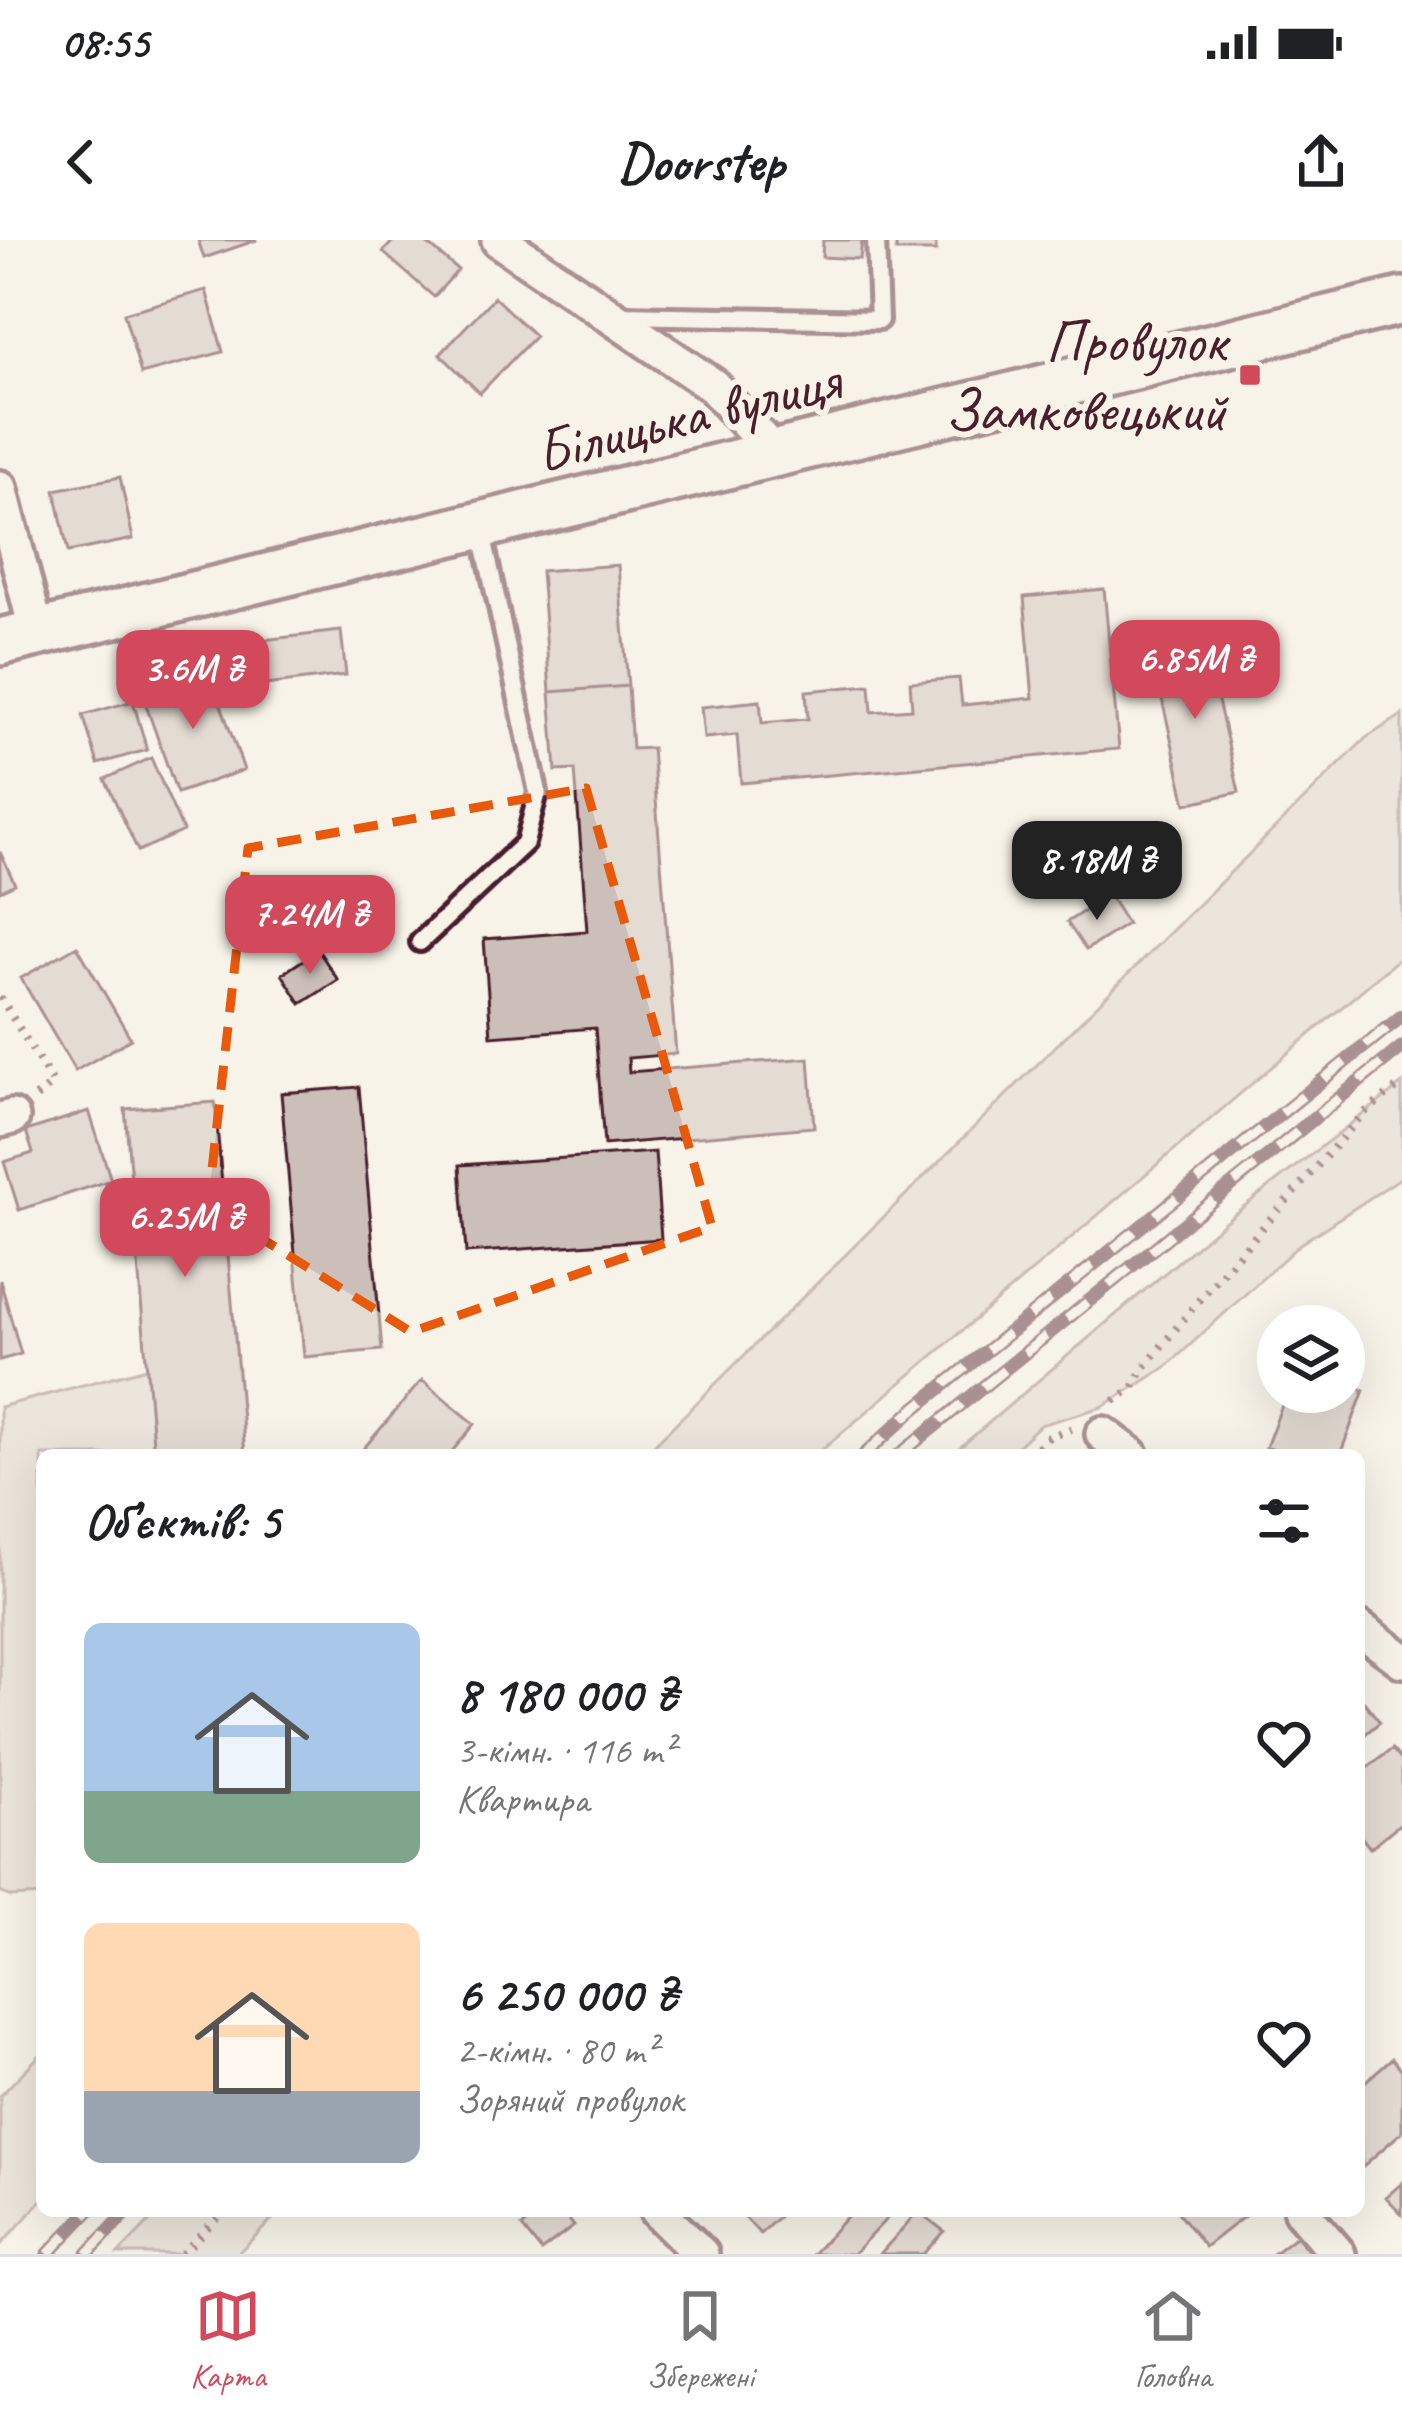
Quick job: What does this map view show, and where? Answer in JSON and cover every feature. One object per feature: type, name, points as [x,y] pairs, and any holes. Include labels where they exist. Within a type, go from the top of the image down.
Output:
[{"type":"main road","name":"Білицька вулиця","points":[[19,638],[1402,301]]},
{"type":"street","points":[[505,242],[604,315],[712,385],[776,455]]},
{"type":"street","points":[[0,488],[19,638]]},
{"type":"street","points":[[1099,1424],[1125,1449]]},
{"type":"street","points":[[1365,1632],[1402,1660]]},
{"type":"street","points":[[663,2217],[701,2254]]},
{"type":"street","points":[[1306,2217],[1338,2254]]},
{"type":"lane","points":[[604,315],[879,320],[876,240]]},
{"type":"lane","points":[[420,942],[525,843],[538,792],[481,526]]},
{"type":"path","points":[[0,997],[53,1083],[6,1119]]},
{"type":"path","points":[[1099,1424],[1204,1294],[1364,1113],[1402,1084]]},
{"type":"path","points":[[182,2254],[217,2217]]},
{"type":"highlighted area","points":[[586,788],[712,1227],[411,1332],[208,1205],[248,848]]},
{"type":"shaded area","points":[[1402,715],[1402,956],[823,1449],[650,1449],[1366,738]]},
{"type":"shaded area","points":[[1402,1084],[1402,1177],[1300,1244],[1166,1367],[1102,1407],[1040,1425],[1014,1449],[958,1449],[1233,1215]]},
{"type":"shaded area","points":[[147,1368],[154,1449],[36,1449],[36,1895],[11,1897],[0,1892],[0,1407]]},
{"type":"shaded area","points":[[36,2059],[36,2207],[0,2246],[0,2096]]},
{"type":"shaded area","points":[[154,2217],[275,2217],[237,2254],[118,2254]]},
{"type":"building","points":[[198,240],[257,240],[204,258]]},
{"type":"building","points":[[394,240],[423,240],[458,270],[434,297],[383,252]]},
{"type":"building","points":[[823,240],[862,240],[860,259],[822,257]]},
{"type":"building","points":[[896,240],[936,240],[936,251],[896,251]]},
{"type":"building","points":[[206,290],[223,352],[141,374],[124,313]]},
{"type":"building","points":[[494,297],[535,336],[480,393],[440,354]]},
{"type":"building","points":[[120,477],[133,539],[68,552],[55,490]]},
{"type":"building","points":[[618,565],[628,686],[550,692],[541,571]]},
{"type":"building","points":[[1104,589],[1119,749],[741,783],[737,735],[704,738],[701,707],[760,701],[762,723],[808,719],[806,691],[870,685],[872,712],[912,709],[910,682],[959,678],[962,705],[1033,698],[1024,597]]},
{"type":"building","points":[[341,631],[346,675],[241,688],[236,643]]},
{"type":"building","points":[[1204,640],[1239,792],[1186,804],[1151,651]]},
{"type":"building","points":[[209,671],[244,770],[177,793],[142,694]]},
{"type":"building","points":[[628,686],[632,749],[652,748],[676,1054],[628,1058],[629,1072],[809,1058],[814,1127],[604,1145],[595,1028],[491,1036],[484,939],[587,931],[575,770],[556,771],[550,692]]},
{"type":"building","points":[[133,701],[147,750],[98,764],[83,715]]},
{"type":"building","points":[[151,758],[183,831],[138,851],[105,779]]},
{"type":"building","points":[[0,852],[15,884],[0,891]]},
{"type":"building","points":[[1109,895],[1127,924],[1086,950],[1067,922]]},
{"type":"building","points":[[77,946],[131,1039],[75,1071],[21,978]]},
{"type":"building","points":[[318,950],[338,980],[301,1004],[282,974]]},
{"type":"building","points":[[359,1087],[382,1350],[304,1357],[281,1093]]},
{"type":"building","points":[[215,1102],[244,1449],[153,1449],[125,1109]]},
{"type":"building","points":[[89,1111],[111,1180],[19,1210],[4,1162],[33,1153],[26,1131]]},
{"type":"building","points":[[655,1152],[661,1239],[466,1253],[460,1165]]},
{"type":"building","points":[[0,1280],[21,1354],[0,1360]]},
{"type":"building","points":[[422,1380],[475,1424],[454,1449],[363,1449]]},
{"type":"building","points":[[1279,1413],[1356,1413],[1342,1449],[1266,1447]]},
{"type":"building","points":[[1365,1703],[1380,1722],[1365,1734]]},
{"type":"building","points":[[1392,1749],[1402,1761],[1402,1822],[1370,1848],[1365,1842],[1365,1769]]},
{"type":"building","points":[[1392,2058],[1402,2070],[1402,2132],[1365,2164],[1365,2082]]},
{"type":"building","points":[[1402,2183],[1402,2214],[1386,2197]]},
{"type":"building","points":[[535,2217],[567,2217],[574,2226],[541,2251],[522,2227]]},
{"type":"building","points":[[744,2217],[778,2217],[760,2234]]},
{"type":"building","points":[[847,2217],[888,2217],[853,2254],[813,2254]]},
{"type":"building","points":[[913,2217],[926,2217],[944,2231],[923,2254],[880,2254]]},
{"type":"building","points":[[1182,2217],[1243,2217],[1205,2247]]},
{"type":"building","points":[[1296,2236],[1311,2254],[1273,2254]]},
{"type":"railway","points":[[871,1449],[1402,1016]]},
{"type":"railway","points":[[906,1449],[1402,1047]]},
{"type":"railway","points":[[48,2254],[83,2217]]},
{"type":"railway","points":[[87,2254],[122,2217]]},
{"type":"place","name":"Провулок Замковецький","points":[[1250,375]]}]
